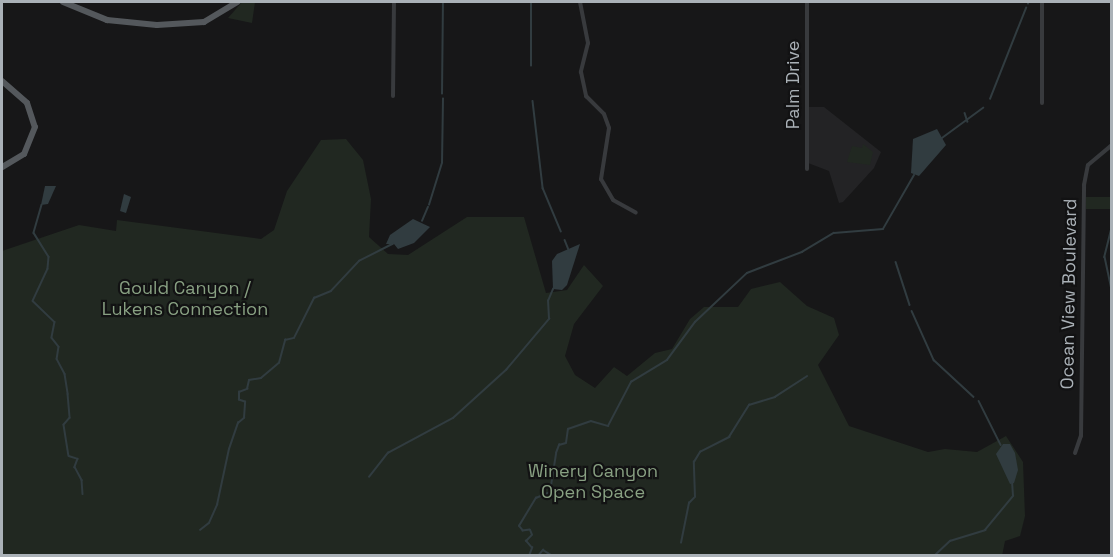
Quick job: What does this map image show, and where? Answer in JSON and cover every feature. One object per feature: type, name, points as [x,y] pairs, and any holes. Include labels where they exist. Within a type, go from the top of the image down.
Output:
[{"type":"main road","points":[[63,2],[111,21],[127,24],[198,23],[216,17],[237,2]]},
{"type":"main road","points":[[73,2],[78,8]]},
{"type":"main road","points":[[2,81],[27,103],[35,125],[24,154],[2,166]]},
{"type":"street","points":[[393,96],[394,2]]},
{"type":"street","points":[[580,2],[588,43],[581,72],[586,96],[604,114],[609,128],[601,179],[613,200],[636,213]]},
{"type":"street","name":"Palm Drive","points":[[807,2],[807,169]]},
{"type":"street","points":[[1042,2],[1042,103]]},
{"type":"street","name":"Ocean View Boulevard","points":[[1075,453],[1081,436],[1085,177],[1088,165],[1112,146]]},
{"type":"shaded area","points":[[808,107],[824,107],[881,152],[874,168],[843,202],[839,203],[829,171],[808,163]]},
{"type":"shaded area","points":[[937,129],[946,145],[919,176],[911,173],[913,139]]},
{"type":"shaded area","points":[[45,186],[56,186],[48,204],[41,205]]},
{"type":"shaded area","points":[[124,194],[131,197],[126,213],[120,211]]},
{"type":"shaded area","points":[[413,219],[430,227],[414,243],[398,249],[394,244],[386,244],[390,235]]},
{"type":"shaded area","points":[[580,244],[567,285],[562,290],[553,289],[552,261],[557,254]]},
{"type":"shaded area","points":[[1003,444],[1010,444],[1015,453],[1018,470],[1014,483],[1010,484],[996,454]]},
{"type":"green space","points":[[242,2],[255,2],[252,23],[228,18]]},
{"type":"green space","points":[[346,139],[363,160],[371,199],[369,237],[388,254],[408,255],[467,217],[524,217],[546,293],[567,290],[584,265],[603,286],[574,324],[565,356],[575,375],[595,388],[614,367],[627,376],[655,353],[672,349],[690,319],[704,307],[738,307],[751,289],[780,282],[807,306],[834,318],[839,335],[818,365],[849,426],[928,452],[945,449],[977,452],[1006,436],[1023,462],[1025,516],[1020,536],[1005,541],[1002,556],[2,555],[2,251],[79,225],[116,231],[117,220],[261,239],[274,230],[287,191],[321,140]]},
{"type":"green space","points":[[863,144],[873,152],[870,165],[847,162],[852,146],[862,148]]},
{"type":"green space","points":[[1086,197],[1111,197],[1111,209],[1086,209]]},
{"type":"waterway","points":[[442,94],[443,2]]},
{"type":"waterway","points":[[531,2],[531,66]]},
{"type":"waterway","points":[[990,99],[1026,8]]},
{"type":"waterway","points":[[429,205],[442,163],[443,99]]},
{"type":"waterway","points":[[533,101],[543,188],[561,231]]},
{"type":"waterway","points":[[942,138],[983,108]]},
{"type":"waterway","points":[[965,113],[968,122]]},
{"type":"waterway","points":[[529,556],[532,548],[526,541],[532,535],[530,530],[523,531],[519,526],[536,498],[550,492],[556,453],[559,445],[566,443],[568,429],[591,421],[608,426],[631,382],[667,360],[695,322],[747,273],[802,252],[834,233],[883,229],[914,175]]},
{"type":"waterway","points":[[42,205],[34,233],[49,257],[48,269],[33,301],[55,322],[52,338],[59,347],[57,359],[65,374],[68,394],[70,418],[64,425],[69,456],[78,459],[75,467],[82,480],[83,494]]},
{"type":"waterway","points":[[422,221],[428,207]]},
{"type":"waterway","points":[[1112,228],[1105,257],[1112,291]]},
{"type":"waterway","points":[[565,240],[569,250]]},
{"type":"waterway","points":[[200,530],[209,523],[217,505],[229,449],[238,423],[244,418],[245,402],[239,400],[239,392],[247,389],[249,380],[261,378],[279,363],[285,340],[294,338],[314,298],[331,291],[359,261],[393,244]]},
{"type":"waterway","points":[[896,262],[910,305]]},
{"type":"waterway","points":[[369,477],[388,453],[453,418],[506,370],[549,319],[548,301],[553,289]]},
{"type":"waterway","points":[[912,311],[934,360],[974,397]]},
{"type":"waterway","points":[[681,543],[689,503],[695,497],[694,462],[700,452],[729,437],[749,405],[775,397],[807,376]]},
{"type":"waterway","points":[[979,401],[1001,445]]},
{"type":"waterway","points":[[934,556],[950,541],[985,530],[1013,496],[1012,483]]},
{"type":"waterway","points":[[538,556],[543,550],[553,556]]},
{"type":"park label","name":"Gould Canyon / Lukens Connection","points":[[185,299]]},
{"type":"park label","name":"Winery Canyon Open Space","points":[[593,482]]}]
